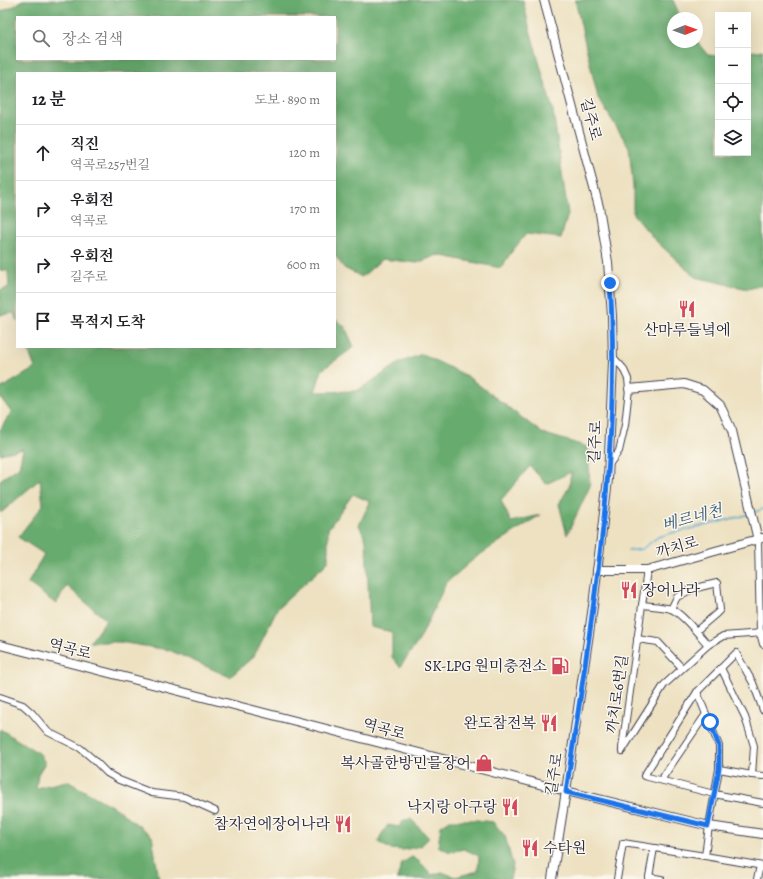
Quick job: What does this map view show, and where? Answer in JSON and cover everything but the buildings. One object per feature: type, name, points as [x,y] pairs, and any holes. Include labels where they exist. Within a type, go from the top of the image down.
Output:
[{"type":"street","name":"길주로","points":[[540,0],[547,11]]},
{"type":"street","name":"길주로","points":[[545,0],[599,207],[608,262],[613,357],[608,479],[598,570],[552,879]]},
{"type":"street","name":"길주로","points":[[547,11],[549,0]]},
{"type":"street","points":[[608,466],[620,450],[625,425],[629,389],[628,379],[623,368],[613,357]]},
{"type":"street","points":[[629,389],[684,384],[703,390],[720,405],[732,430],[754,526],[760,539],[761,633],[763,644]]},
{"type":"street","name":"까치로","points":[[598,570],[647,570],[760,539]]},
{"type":"street","name":"까치로6번길","points":[[637,639],[658,642],[682,668],[664,685],[622,751],[637,639],[647,570]]},
{"type":"street","points":[[671,609],[677,597],[692,589],[717,583],[720,610],[696,631]]},
{"type":"street","points":[[642,605],[671,609],[679,614],[708,645]]},
{"type":"street","points":[[682,668],[708,645],[723,636],[761,633]]},
{"type":"street","name":"역곡로","points":[[0,645],[566,792],[708,826],[763,834]]},
{"type":"street","points":[[763,710],[753,683],[736,653],[697,692],[644,776],[714,794],[763,803]]},
{"type":"street","points":[[721,668],[746,718],[754,746],[752,774]]},
{"type":"street","points":[[697,692],[719,746],[719,769],[708,826],[705,856]]},
{"type":"street","points":[[0,697],[23,705],[48,732],[80,748],[107,773],[119,780],[152,793],[184,797],[215,811]]},
{"type":"street","points":[[661,780],[706,714]]},
{"type":"street","points":[[719,769],[763,776]]},
{"type":"street","points":[[617,879],[623,843],[761,866],[757,879]]},
{"type":"street","points":[[654,848],[649,878],[661,879]]},
{"type":"green space","points":[[23,0],[523,0],[553,111],[568,214],[561,238],[526,234],[501,268],[438,255],[417,263],[382,259],[362,277],[344,268],[336,257],[336,72],[16,72],[16,319],[14,313],[0,315],[0,290],[9,287],[8,271],[0,270],[0,12]]},
{"type":"green space","points":[[575,0],[673,0],[678,12],[667,12],[667,48],[702,48],[708,55],[715,56],[715,156],[751,156],[751,52],[763,50],[763,285],[748,289],[695,277],[654,239],[633,214],[633,186],[629,147],[598,98]]},
{"type":"green space","points":[[336,320],[345,327],[354,347],[322,370],[315,392],[357,391],[401,362],[422,354],[467,376],[542,433],[588,447],[590,486],[567,535],[559,504],[569,487],[571,472],[546,484],[530,466],[501,500],[511,522],[540,515],[475,558],[446,583],[420,639],[400,667],[392,657],[392,632],[370,627],[366,540],[359,525],[370,502],[353,494],[328,529],[328,562],[277,609],[254,656],[230,677],[169,650],[119,642],[90,642],[106,620],[67,586],[56,604],[28,583],[44,554],[18,537],[43,505],[40,479],[2,512],[0,512],[0,480],[19,467],[23,449],[0,454],[0,430],[11,412],[0,397],[0,389],[35,368],[27,348],[336,348]]},
{"type":"green space","points":[[0,729],[40,754],[45,763],[38,774],[36,788],[67,781],[117,809],[152,836],[159,879],[0,879]]},
{"type":"green space","points":[[411,819],[429,838],[421,846],[403,850],[390,849],[378,842],[388,825],[399,827],[404,820]]},
{"type":"green space","points":[[450,820],[477,820],[493,822],[505,836],[513,865],[510,879],[397,879],[402,863],[412,857],[420,862],[432,875],[442,872],[455,877],[478,871],[479,856],[464,849],[450,852],[438,846],[441,826]]},
{"type":"waterway","name":"베르네천","points":[[755,512],[763,509]]},
{"type":"waterway","name":"베르네천","points":[[628,551],[642,549],[658,537],[749,514]]},
{"type":"place","name":"산마루들녘에","points":[[687,309]]},
{"type":"place","name":"장어나라","points":[[629,590]]},
{"type":"place","name":"SK-LPG 원미충전소","points":[[560,666]]},
{"type":"place","name":"완도참전복","points":[[549,723]]},
{"type":"place","name":"복사골한방민믈장어","points":[[484,763]]},
{"type":"place","name":"낙지랑 아구랑","points":[[510,807]]},
{"type":"place","name":"참자연에장어나라","points":[[343,824]]},
{"type":"place","name":"수타원","points":[[530,848]]},
{"type":"route","points":[[610,283],[613,362],[608,479],[593,606],[566,792],[708,826],[719,769],[719,746],[710,722]]}]
